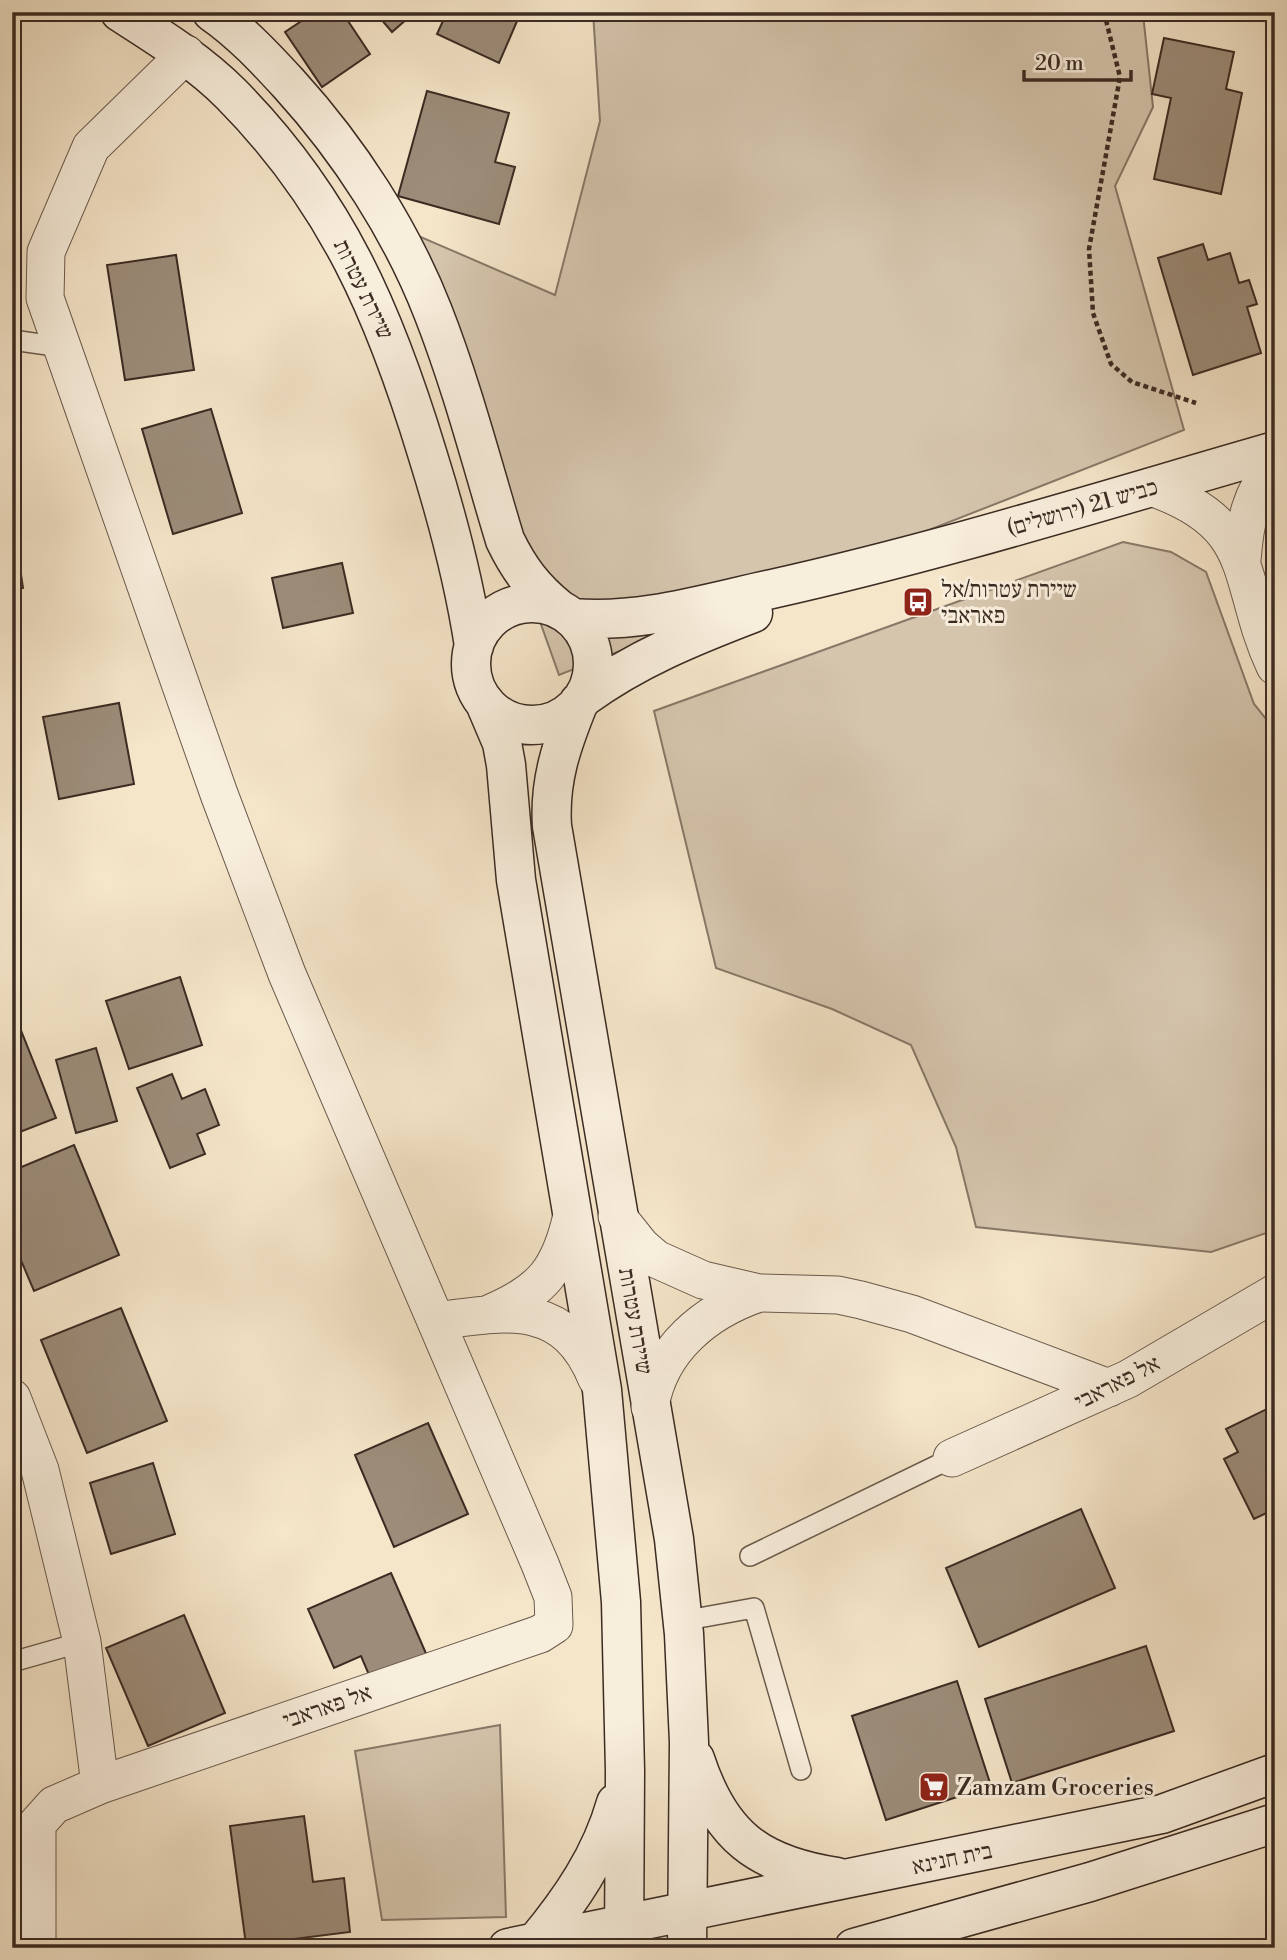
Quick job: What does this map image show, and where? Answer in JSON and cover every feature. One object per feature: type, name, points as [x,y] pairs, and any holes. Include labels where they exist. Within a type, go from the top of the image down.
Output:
[{"type":"street","name":"שיירת עטרות","points":[[120,12],[186,54],[229,92],[280,147],[323,209],[360,272],[387,329],[407,386],[459,558],[474,646]]},
{"type":"street","points":[[223,15],[318,115],[365,183],[403,248],[432,310],[454,370],[505,540],[517,566],[537,592],[566,614],[586,636],[593,665],[582,700],[561,718],[540,725],[522,725],[501,718],[485,703],[474,684],[471,660],[474,646],[486,624],[502,611],[519,604],[540,604],[566,614]]},
{"type":"street","points":[[186,54],[91,147],[46,252],[45,298],[219,794],[287,974],[437,1321],[491,1313],[526,1316],[573,1336],[587,1354],[602,1390]]},
{"type":"street","name":"כביש 21 (ירושלים)","points":[[566,614],[600,621],[663,613],[888,563],[1275,450]]},
{"type":"street","points":[[1242,560],[1248,510],[1256,489],[1275,464]]},
{"type":"street","points":[[1151,486],[1196,506],[1227,536],[1242,560],[1275,666]]},
{"type":"street","name":"כביש 21 (ירושלים)","points":[[582,700],[615,674],[689,637],[888,563]]},
{"type":"street","name":"שיירת עטרות","points":[[582,700],[558,755],[550,796],[552,826],[674,1539],[689,1742],[687,1929]]},
{"type":"street","name":"שיירת עטרות","points":[[485,703],[502,743],[506,765],[516,880],[602,1390],[621,1602],[625,1771],[624,1936]]},
{"type":"street","points":[[491,1313],[529,1296],[546,1279],[566,1244],[572,1215]]},
{"type":"street","points":[[617,1216],[641,1246],[667,1264],[703,1280],[759,1293],[838,1295],[887,1307],[1109,1388]]},
{"type":"street","points":[[650,1406],[654,1384],[663,1366],[692,1331],[715,1312],[759,1293]]},
{"type":"street","name":"אל פאראבי","points":[[952,1458],[1109,1388],[1275,1293]]},
{"type":"street","name":"אל פאראבי","points":[[37,1948],[37,1824],[54,1805],[100,1784],[540,1634],[554,1625],[556,1613],[553,1597],[540,1563],[437,1321]]},
{"type":"street","points":[[12,1398],[40,1470],[82,1642],[100,1784]]},
{"type":"street","points":[[689,1742],[702,1782],[732,1832],[750,1847],[806,1872],[853,1880]]},
{"type":"street","points":[[522,1945],[563,1909],[600,1848],[625,1771]]},
{"type":"street","name":"בית חנינא","points":[[522,1945],[687,1929],[853,1880],[1162,1814],[1275,1773]]},
{"type":"street","points":[[854,1948],[1090,1882],[1275,1823]]},
{"type":"lane","points":[[12,340],[62,347]]},
{"type":"lane","points":[[750,1556],[952,1458]]},
{"type":"lane","points":[[682,1621],[754,1608],[801,1770]]},
{"type":"lane","points":[[12,1662],[82,1642]]},
{"type":"path","points":[[1104,12],[1119,77],[1089,249],[1093,313],[1111,364],[1132,382],[1196,403]]},
{"type":"shaded area","points":[[593,12],[1215,12],[1143,14],[1153,107],[1115,186],[1184,430],[559,675],[400,228],[555,295],[600,121]]},
{"type":"shaded area","points":[[1123,542],[1171,552],[1206,572],[1254,704],[1275,730],[1275,1230],[1211,1252],[976,1227],[956,1147],[911,1045],[832,1009],[716,968],[654,711]]},
{"type":"shaded area","points":[[500,1725],[506,1917],[382,1920],[355,1751]]},
{"type":"building","points":[[315,12],[342,12],[370,54],[322,87],[285,32]]},
{"type":"building","points":[[375,12],[415,12],[392,32]]},
{"type":"building","points":[[447,12],[521,12],[499,63],[437,34]]},
{"type":"building","points":[[1164,38],[1234,52],[1226,89],[1242,93],[1221,194],[1154,179],[1171,98],[1152,94]]},
{"type":"building","points":[[427,91],[509,113],[495,162],[515,167],[499,224],[398,196]]},
{"type":"building","points":[[1203,244],[1208,260],[1230,253],[1239,283],[1249,280],[1257,304],[1247,307],[1261,353],[1193,375],[1158,258]]},
{"type":"building","points":[[176,255],[194,370],[125,380],[107,265]]},
{"type":"building","points":[[211,409],[242,513],[173,534],[142,429]]},
{"type":"building","points":[[12,514],[23,588],[12,590]]},
{"type":"building","points":[[342,563],[353,613],[283,628],[272,578]]},
{"type":"building","points":[[119,703],[134,784],[59,799],[43,717]]},
{"type":"building","points":[[12,905],[19,949],[12,949]]},
{"type":"building","points":[[180,977],[202,1045],[129,1069],[106,1001]]},
{"type":"building","points":[[12,1008],[56,1118],[12,1135]]},
{"type":"building","points":[[96,1048],[117,1121],[76,1133],[56,1060]]},
{"type":"building","points":[[172,1074],[182,1099],[205,1089],[219,1125],[197,1134],[205,1154],[170,1168],[137,1088]]},
{"type":"building","points":[[74,1145],[119,1255],[34,1291],[12,1239],[12,1171]]},
{"type":"building","points":[[121,1308],[167,1421],[87,1453],[41,1340]]},
{"type":"building","points":[[1273,1406],[1275,1509],[1254,1519],[1224,1459],[1238,1452],[1226,1429]]},
{"type":"building","points":[[428,1423],[468,1514],[394,1547],[355,1455]]},
{"type":"building","points":[[153,1463],[175,1534],[111,1554],[90,1483]]},
{"type":"building","points":[[1081,1509],[1115,1588],[979,1647],[946,1568]]},
{"type":"building","points":[[391,1573],[428,1658],[372,1682],[361,1656],[334,1668],[308,1609]]},
{"type":"building","points":[[184,1615],[225,1713],[148,1746],[106,1648]]},
{"type":"building","points":[[1146,1646],[1174,1731],[1012,1783],[985,1699]]},
{"type":"building","points":[[957,1681],[991,1786],[886,1820],[852,1716]]},
{"type":"building","points":[[304,1816],[313,1882],[344,1878],[350,1932],[246,1945],[230,1826]]},
{"type":"place","name":"שיירת עטרות/אל פאראבי","points":[[918,602]]},
{"type":"place","name":"Zamzam Groceries","points":[[934,1787]]}]
